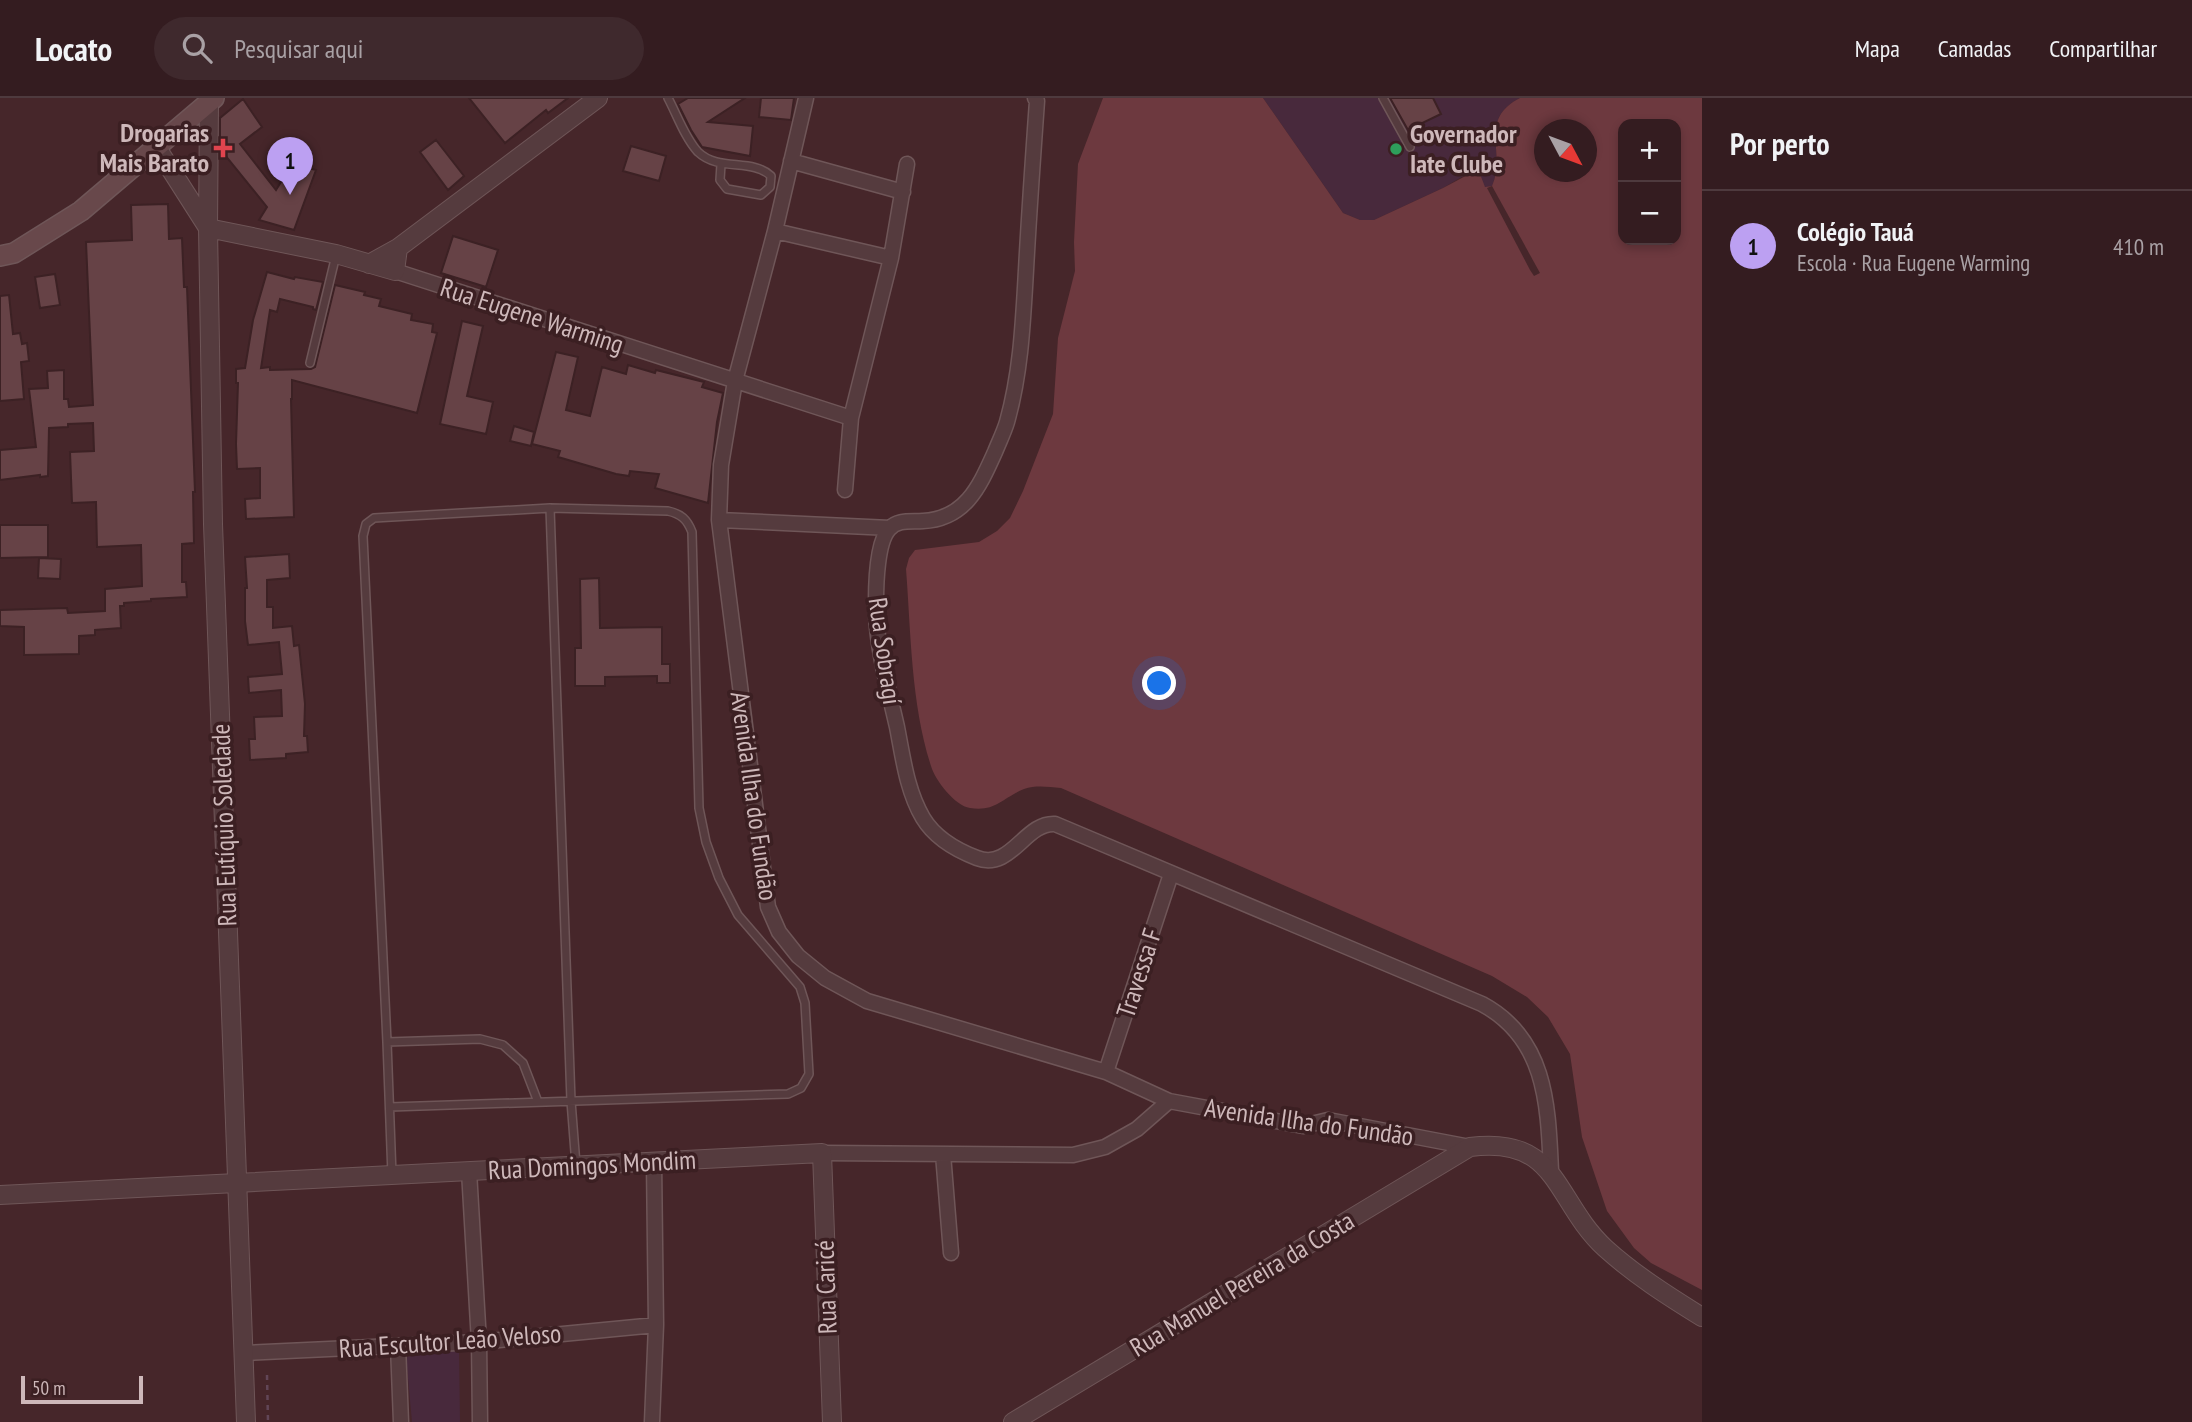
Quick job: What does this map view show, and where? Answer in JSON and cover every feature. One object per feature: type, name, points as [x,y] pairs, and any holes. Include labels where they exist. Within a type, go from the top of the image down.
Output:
[{"type":"main road","points":[[0,256],[14,253],[81,211],[211,100]]},
{"type":"street","points":[[369,264],[398,248],[598,98]]},
{"type":"street","name":"Avenida Ilha do Fundão","points":[[806,98],[775,231],[735,381],[721,465],[719,520],[768,907],[779,932],[798,956],[825,978],[867,1001],[1106,1072],[1169,1101],[1303,1126],[1328,1120],[1470,1147]]},
{"type":"street","points":[[719,520],[890,528],[908,521],[926,521],[947,515],[965,504],[980,485],[1006,424],[1020,363],[1037,101],[1035,98]]},
{"type":"street","name":"Rua Eutíquio Soledade","points":[[211,100],[208,228],[213,524],[246,1422]]},
{"type":"street","points":[[157,148],[208,228]]},
{"type":"street","points":[[791,161],[903,192]]},
{"type":"street","points":[[845,490],[852,418],[891,258],[907,164]]},
{"type":"street","name":"Rua Eugene Warming","points":[[208,228],[336,254],[395,271],[852,418]]},
{"type":"street","points":[[775,231],[891,258]]},
{"type":"street","points":[[395,271],[398,248]]},
{"type":"street","name":"Rua Sobragí","points":[[890,528],[884,537],[875,603],[883,664],[911,795],[924,821],[946,844],[980,860],[990,861],[1002,858],[1043,825],[1055,824],[1482,1004],[1510,1023],[1525,1044],[1541,1076],[1548,1110],[1551,1171]]},
{"type":"street","name":"Travessa F","points":[[1106,1072],[1171,874]]},
{"type":"street","name":"Rua Domingos Mondim","points":[[0,1195],[822,1153],[1073,1155],[1105,1147],[1137,1129],[1169,1101]]},
{"type":"street","points":[[1470,1147],[1494,1144],[1510,1146],[1538,1161],[1551,1171],[1573,1209],[1604,1247],[1653,1286],[1702,1317]]},
{"type":"street","name":"Rua Manuel Pereira da Costa","points":[[1013,1422],[1470,1147]]},
{"type":"street","name":"Rua Caricé","points":[[822,1153],[832,1422]]},
{"type":"street","points":[[943,1154],[951,1254]]},
{"type":"street","points":[[652,1422],[656,1325],[654,1162]]},
{"type":"street","points":[[469,1171],[479,1342],[480,1422]]},
{"type":"street","name":"Rua Escultor Leão Veloso","points":[[243,1353],[479,1342],[656,1325]]},
{"type":"street","points":[[398,1346],[401,1422]]},
{"type":"lane","points":[[668,98],[698,152],[721,164],[758,169],[767,173],[771,176],[770,187],[761,195],[727,189],[720,180],[721,164]]},
{"type":"lane","points":[[1383,98],[1410,147]]},
{"type":"lane","points":[[310,363],[336,254]]},
{"type":"lane","points":[[550,508],[571,1101],[576,1165]]},
{"type":"lane","points":[[390,1107],[788,1094],[801,1088],[809,1074],[805,1003],[800,987],[738,915],[719,878],[706,842],[699,808],[692,532],[688,522],[680,514],[667,510],[550,508],[374,518],[366,524],[363,536],[392,1175]]},
{"type":"lane","points":[[387,1042],[480,1039],[503,1045],[523,1063],[538,1102]]},
{"type":"path","points":[[267,1375],[268,1422]]},
{"type":"shaded area","points":[[1103,98],[1263,98],[1343,213],[1360,220],[1374,220],[1475,171],[1480,174],[1485,187],[1492,186],[1497,161],[1496,127],[1507,107],[1520,98],[1702,98],[1702,1290],[1651,1263],[1634,1248],[1607,1211],[1582,1137],[1570,1054],[1548,1017],[1527,997],[1492,976],[1061,788],[1029,788],[993,806],[979,809],[958,803],[946,792],[937,778],[931,766],[919,718],[906,569],[915,550],[979,542],[997,531],[1010,518],[1053,414],[1058,338],[1075,271],[1078,164]]},
{"type":"shaded area","name":"Governador Iate Clube","points":[[1263,98],[1520,98],[1507,107],[1496,127],[1497,161],[1492,186],[1485,187],[1468,173],[1443,188],[1374,220],[1360,220],[1343,213]]},
{"type":"shaded area","points":[[459,1348],[460,1422],[412,1422],[406,1357]]},
{"type":"pier","points":[[1492,186],[1540,273],[1534,276],[1530,270],[1487,188]]},
{"type":"building","points":[[469,98],[568,98],[548,113],[546,110],[505,143]]},
{"type":"building","points":[[688,98],[745,98],[708,122],[753,126],[750,156],[702,147],[678,104]]},
{"type":"building","points":[[761,98],[794,98],[791,120],[759,117]]},
{"type":"building","points":[[1390,98],[1433,98],[1441,114],[1408,130]]},
{"type":"building","points":[[243,99],[262,127],[240,144],[276,190],[292,164],[316,170],[294,230],[259,220],[267,207],[220,149],[220,118]]},
{"type":"building","points":[[436,140],[464,176],[448,190],[420,152]]},
{"type":"building","points":[[631,146],[666,156],[659,181],[623,171]]},
{"type":"building","points":[[168,204],[169,239],[182,238],[184,287],[187,287],[195,492],[194,543],[182,544],[182,582],[186,582],[187,597],[124,603],[124,606],[120,606],[121,628],[95,630],[95,635],[79,636],[79,654],[24,655],[24,627],[0,626],[0,610],[67,608],[68,613],[105,611],[105,589],[142,586],[141,545],[97,547],[96,502],[72,503],[70,452],[94,451],[93,423],[49,428],[48,476],[0,480],[0,450],[36,447],[29,389],[48,388],[47,371],[64,370],[64,399],[68,399],[69,407],[93,405],[86,242],[132,240],[131,205]]},
{"type":"building","points":[[453,236],[498,250],[486,287],[441,273]]},
{"type":"building","points":[[267,272],[294,279],[323,282],[316,310],[280,299],[277,312],[270,310],[261,368],[270,367],[270,370],[315,367],[335,285],[381,299],[379,306],[412,314],[411,320],[433,324],[432,332],[437,333],[417,413],[292,380],[294,517],[246,519],[245,499],[260,498],[260,468],[237,469],[236,369],[245,368],[253,320]]},
{"type":"building","points":[[55,274],[60,305],[40,308],[35,277]]},
{"type":"building","points":[[9,295],[13,334],[20,333],[22,344],[27,343],[29,361],[21,362],[24,399],[0,401],[0,296]]},
{"type":"building","points":[[462,321],[483,326],[467,396],[493,402],[486,434],[440,424]]},
{"type":"building","points":[[556,352],[578,357],[566,410],[590,416],[602,367],[626,374],[628,365],[655,373],[656,370],[704,382],[702,387],[723,393],[708,503],[655,488],[659,474],[630,471],[629,476],[616,474],[558,457],[560,451],[532,444]]},
{"type":"building","points":[[514,426],[534,432],[531,446],[510,441]]},
{"type":"building","points":[[0,525],[48,525],[48,557],[0,558]]},
{"type":"building","points":[[289,554],[290,578],[267,580],[267,607],[273,607],[273,628],[292,626],[294,646],[299,645],[305,704],[304,736],[307,736],[308,752],[286,754],[286,758],[250,760],[249,739],[255,739],[254,717],[282,716],[281,690],[249,693],[248,677],[282,674],[279,642],[248,645],[245,621],[245,557]]},
{"type":"building","points":[[39,558],[61,559],[60,579],[38,578]]},
{"type":"building","points":[[599,578],[600,628],[662,627],[662,664],[670,664],[670,683],[657,683],[657,676],[605,677],[605,686],[575,686],[575,648],[581,648],[580,579]]},
{"type":"place","name":"Drogarias Mais Barato","points":[[223,148]]},
{"type":"place","name":"Governador Iate Clube","points":[[1396,149]]},
{"type":"place","name":"Colégio Tauá","points":[[290,195]]}]
